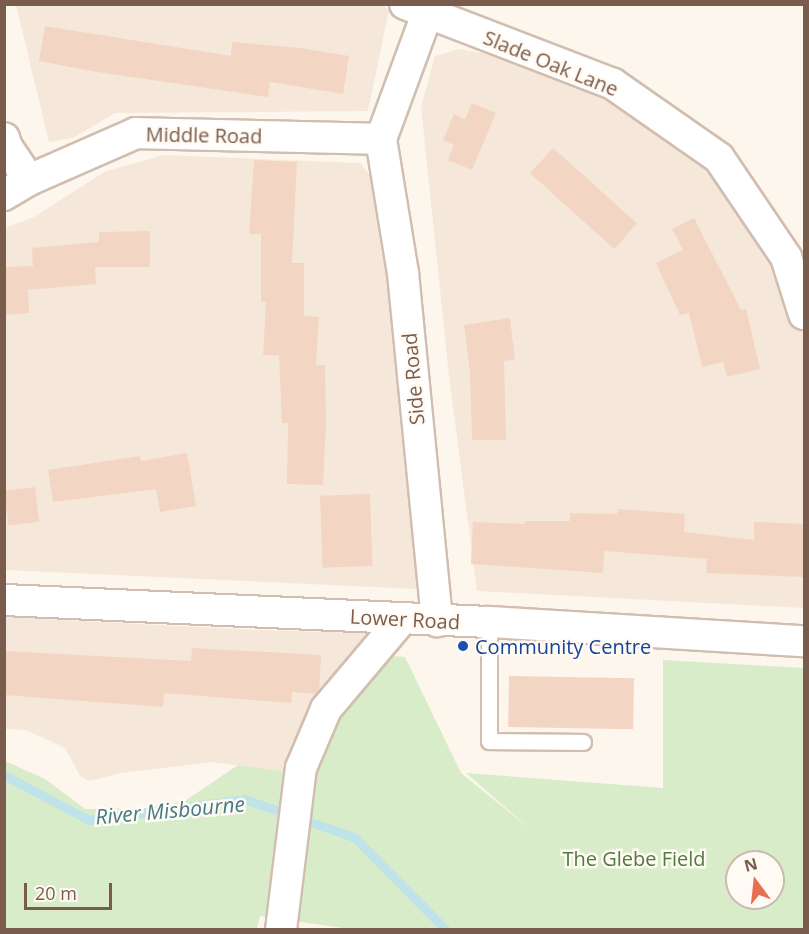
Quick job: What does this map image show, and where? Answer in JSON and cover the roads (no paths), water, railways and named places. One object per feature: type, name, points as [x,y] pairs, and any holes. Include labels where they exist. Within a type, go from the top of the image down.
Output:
[{"type":"street","points":[[381,139],[416,9]]},
{"type":"street","name":"Slade Oak Lane","points":[[416,9],[613,84],[719,158],[786,257],[804,314]]},
{"type":"street","name":"Middle Road","points":[[17,188],[136,133],[381,139]]},
{"type":"street","points":[[4,138],[17,188]]},
{"type":"street","name":"Side Road","points":[[381,139],[403,273],[436,621]]},
{"type":"street","name":"Lower Road","points":[[4,600],[489,622],[804,641]]},
{"type":"street","points":[[281,930],[301,768],[326,709],[402,619]]},
{"type":"lane","points":[[489,622],[489,741],[583,742]]},
{"type":"waterway","name":"River Misbourne","points":[[4,775],[89,820],[244,799],[354,837],[446,930]]},
{"type":"place","name":"Community Centre","points":[[463,646]]},
{"type":"park label","name":"The Glebe Field","points":[[634,858]]}]
